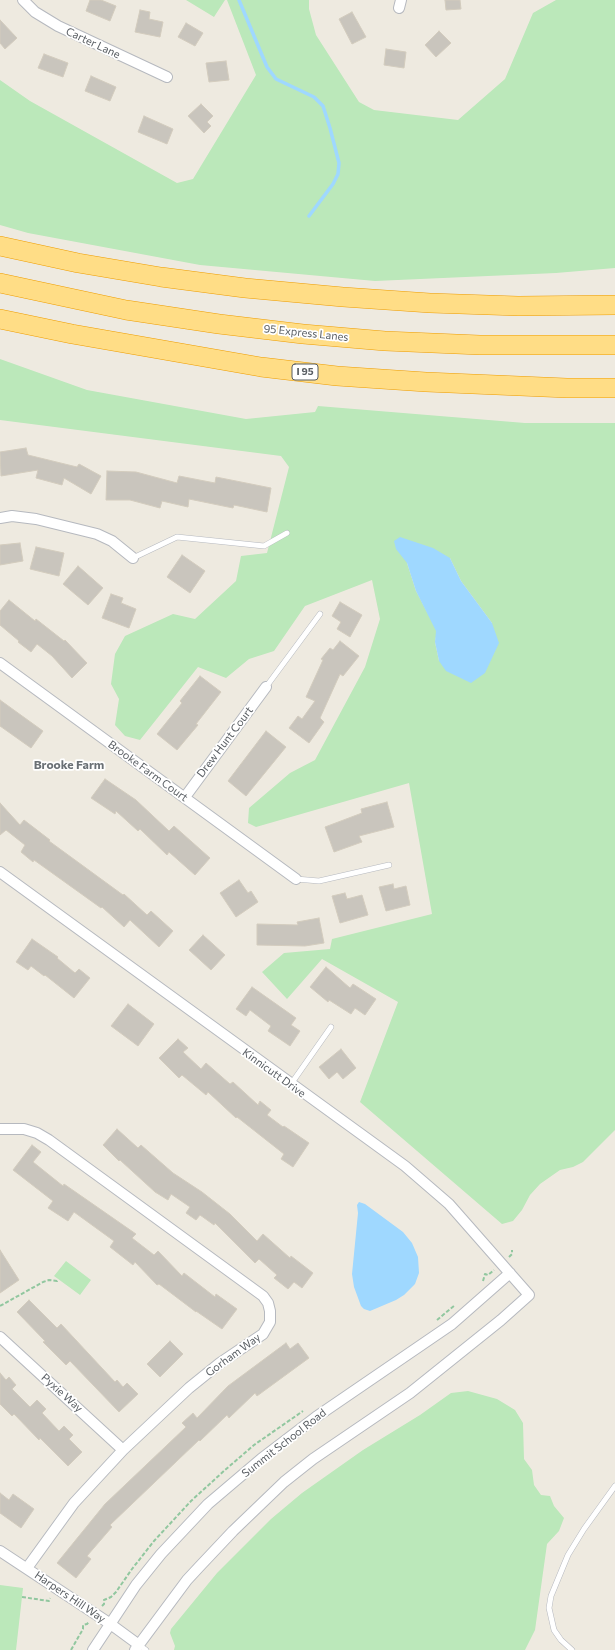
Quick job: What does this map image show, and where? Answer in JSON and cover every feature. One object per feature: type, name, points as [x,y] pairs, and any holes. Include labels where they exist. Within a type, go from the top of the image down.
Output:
[{"type":"highway","points":[[0,246],[78,263],[153,276],[244,288],[430,303],[518,306],[615,304]]},
{"type":"highway","name":"95 Express Lanes","points":[[0,284],[126,310],[219,324],[303,334],[385,341],[480,345],[615,345]]},
{"type":"highway","name":"I 95","points":[[0,318],[72,334],[261,367],[337,376],[426,382],[567,388],[615,388]]},
{"type":"street","name":"Carter Lane","points":[[24,0],[40,16],[58,26],[167,77]]},
{"type":"street","points":[[0,518],[12,516],[36,519],[96,534],[112,541],[133,558]]},
{"type":"street","name":"Brooke Farm Court","points":[[0,663],[296,879]]},
{"type":"street","name":"Drew Hunt Court","points":[[184,797],[266,687]]},
{"type":"street","name":"Kinnicutt Drive","points":[[0,872],[290,1085],[404,1166],[433,1189],[449,1204],[529,1295],[501,1320],[410,1393],[313,1459],[284,1482],[233,1531],[187,1580],[140,1648]]},
{"type":"street","name":"Gorham Way","points":[[0,1129],[24,1129],[37,1133],[48,1140],[262,1296],[268,1303],[270,1312],[270,1322],[263,1334],[220,1363],[189,1388],[123,1450],[74,1502],[27,1568]]},
{"type":"street","name":"Summit School Road","points":[[93,1650],[109,1623],[136,1584],[161,1554],[208,1504],[261,1459],[316,1417],[452,1324],[510,1273]]},
{"type":"street","name":"Pyxie Way","points":[[0,1337],[123,1450]]},
{"type":"street","name":"Harpers Hill Way","points":[[0,1551],[109,1623],[140,1648]]},
{"type":"lane","points":[[133,558],[177,537],[264,546],[287,533]]},
{"type":"lane","points":[[266,687],[320,614]]},
{"type":"lane","points":[[296,879],[319,881],[389,865]]},
{"type":"lane","points":[[290,1085],[331,1026]]},
{"type":"lane","points":[[572,1650],[561,1640],[554,1630],[550,1613],[551,1596],[568,1555],[584,1529],[615,1486]]},
{"type":"path","points":[[0,1306],[43,1282],[58,1279]]},
{"type":"path","points":[[22,1597],[49,1601],[50,1598]]},
{"type":"path","points":[[71,1650],[83,1629],[83,1625],[87,1624]]},
{"type":"green space","points":[[186,0],[225,0],[214,17]]},
{"type":"green space","points":[[227,0],[309,0],[309,9],[316,35],[359,102],[374,110],[458,120],[505,79],[533,13],[556,0],[615,0],[615,268],[556,273],[375,281],[200,265],[28,233],[0,225],[0,80],[30,101],[177,183],[193,179],[256,75]]},
{"type":"green space","points":[[0,359],[87,390],[246,419],[315,412],[318,406],[525,423],[615,423],[615,1130],[583,1162],[573,1167],[560,1170],[540,1184],[530,1195],[522,1210],[513,1221],[502,1224],[360,1102],[398,1002],[322,959],[287,999],[262,972],[284,953],[330,949],[332,939],[432,914],[409,783],[256,827],[248,823],[249,808],[290,773],[315,760],[365,667],[380,619],[372,580],[305,606],[274,651],[249,659],[226,678],[198,667],[140,740],[125,736],[115,725],[119,699],[111,684],[115,654],[125,636],[173,614],[195,619],[236,581],[241,556],[267,553],[289,467],[281,456],[0,420]],"holes":[[[450,558],[461,581],[492,623],[439,661],[435,642],[437,631],[416,591],[407,563]]]},
{"type":"green space","points":[[66,1261],[91,1280],[80,1295],[54,1276]]},
{"type":"green space","points":[[468,1391],[497,1399],[515,1410],[523,1423],[524,1459],[532,1470],[534,1485],[541,1495],[550,1496],[554,1506],[564,1518],[559,1531],[547,1544],[535,1630],[525,1650],[174,1650],[175,1646],[170,1633],[171,1629],[217,1573],[271,1519],[302,1493],[363,1450],[420,1415],[451,1393]]},
{"type":"green space","points":[[0,1585],[23,1588],[16,1650],[0,1650]]},
{"type":"water","points":[[400,537],[433,548],[450,558],[461,581],[492,623],[499,643],[485,673],[471,683],[446,671],[439,661],[435,642],[436,631],[416,591],[407,563],[396,549],[394,541]]},
{"type":"water","points":[[359,1202],[365,1204],[403,1232],[412,1243],[418,1257],[419,1273],[415,1284],[404,1295],[396,1300],[370,1311],[361,1306],[354,1287],[352,1274],[358,1213],[357,1205]]},
{"type":"building","points":[[90,0],[101,0],[116,6],[110,21],[86,11]]},
{"type":"building","points":[[445,0],[460,0],[461,9],[446,10]]},
{"type":"building","points":[[140,10],[150,12],[149,19],[163,22],[160,37],[135,32]]},
{"type":"building","points":[[352,12],[366,37],[352,44],[339,19]]},
{"type":"building","points":[[0,20],[17,38],[5,49],[0,43]]},
{"type":"building","points":[[186,23],[203,33],[195,46],[178,37]]},
{"type":"building","points":[[439,31],[451,43],[436,57],[425,45]]},
{"type":"building","points":[[386,49],[406,52],[404,68],[384,65]]},
{"type":"building","points":[[44,54],[68,63],[63,77],[38,68]]},
{"type":"building","points":[[226,61],[229,80],[209,82],[206,63]]},
{"type":"building","points":[[91,76],[116,87],[110,101],[85,91]]},
{"type":"building","points":[[201,104],[213,116],[207,122],[211,126],[204,133],[188,116]]},
{"type":"building","points":[[144,116],[173,129],[167,144],[138,132]]},
{"type":"building","points":[[26,448],[28,455],[77,467],[79,464],[101,476],[91,494],[64,478],[62,485],[36,478],[38,470],[1,476],[0,452]]},
{"type":"building","points":[[107,471],[136,472],[177,483],[179,476],[215,483],[216,477],[271,488],[267,512],[234,505],[233,508],[189,499],[188,507],[162,501],[160,508],[130,500],[106,500]]},
{"type":"building","points":[[20,543],[23,561],[0,565],[0,545]]},
{"type":"building","points":[[36,547],[64,553],[59,576],[30,569]]},
{"type":"building","points":[[182,555],[205,571],[190,593],[167,577]]},
{"type":"building","points":[[78,566],[103,588],[88,605],[63,584]]},
{"type":"building","points":[[111,594],[123,598],[121,603],[136,609],[129,628],[102,618]]},
{"type":"building","points":[[9,600],[35,621],[36,619],[64,641],[65,640],[87,663],[72,678],[52,656],[37,644],[31,652],[0,625],[0,611]]},
{"type":"building","points":[[340,602],[362,615],[350,637],[337,629],[341,622],[332,616]]},
{"type":"building","points":[[340,641],[359,656],[343,676],[340,674],[320,718],[324,722],[309,743],[289,728],[298,716],[302,719],[315,701],[306,697],[323,660],[321,659],[330,648],[333,650]]},
{"type":"building","points":[[200,676],[221,692],[196,724],[198,725],[177,750],[157,734],[182,703],[180,701]]},
{"type":"building","points":[[0,700],[43,731],[31,748],[0,726]]},
{"type":"building","points":[[266,731],[286,747],[246,796],[228,781]]},
{"type":"building","points":[[105,779],[136,800],[169,831],[174,826],[210,858],[195,875],[169,852],[167,855],[140,829],[138,831],[116,811],[115,814],[91,798]]},
{"type":"building","points":[[387,802],[394,827],[359,836],[362,842],[334,852],[325,827],[362,813],[361,809]]},
{"type":"building","points":[[0,803],[20,825],[24,820],[50,840],[49,841],[123,895],[124,894],[147,915],[151,911],[173,931],[159,947],[130,920],[124,927],[102,907],[101,908],[34,860],[33,862],[21,852],[25,845],[6,830],[0,835]]},
{"type":"building","points":[[239,880],[248,893],[251,891],[258,902],[236,917],[220,893]]},
{"type":"building","points":[[393,884],[394,889],[406,886],[410,905],[386,911],[379,887]]},
{"type":"building","points":[[345,893],[347,899],[362,895],[368,915],[340,923],[332,896]]},
{"type":"building","points":[[319,918],[324,943],[305,946],[257,945],[257,924],[298,925],[297,922]]},
{"type":"building","points":[[203,935],[225,955],[211,970],[189,950]]},
{"type":"building","points":[[32,939],[58,957],[57,958],[75,973],[79,969],[90,978],[74,998],[31,966],[28,970],[16,962]]},
{"type":"building","points":[[326,967],[350,988],[353,984],[376,999],[365,1015],[355,1008],[351,1014],[329,1000],[328,1002],[310,987]]},
{"type":"building","points":[[252,987],[296,1018],[291,1025],[300,1031],[290,1046],[268,1031],[271,1026],[250,1010],[246,1016],[236,1009]]},
{"type":"building","points":[[128,1004],[154,1024],[138,1046],[111,1026]]},
{"type":"building","points":[[178,1039],[188,1048],[183,1052],[201,1069],[206,1063],[230,1084],[233,1082],[258,1105],[260,1101],[271,1110],[267,1115],[309,1143],[293,1167],[281,1159],[284,1154],[237,1117],[236,1118],[208,1092],[206,1095],[182,1075],[179,1078],[159,1058]]},
{"type":"building","points":[[341,1049],[356,1068],[343,1079],[337,1072],[329,1079],[319,1067]]},
{"type":"building","points":[[117,1129],[138,1148],[141,1145],[173,1173],[202,1192],[230,1214],[257,1241],[263,1234],[290,1258],[291,1256],[313,1273],[302,1288],[294,1282],[288,1289],[274,1278],[277,1275],[259,1259],[255,1263],[215,1223],[214,1225],[200,1215],[196,1220],[186,1213],[190,1207],[171,1194],[168,1200],[155,1192],[103,1145]]},
{"type":"building","points":[[32,1145],[41,1152],[33,1162],[63,1186],[64,1184],[136,1234],[132,1238],[154,1255],[158,1251],[182,1276],[184,1273],[215,1297],[216,1294],[237,1309],[222,1329],[196,1312],[159,1284],[157,1285],[135,1262],[133,1265],[110,1247],[114,1241],[74,1212],[68,1221],[48,1208],[53,1201],[13,1170]]},
{"type":"building","points":[[0,1250],[19,1280],[0,1293]]},
{"type":"building","points":[[29,1300],[57,1328],[61,1324],[115,1382],[117,1380],[123,1387],[127,1383],[138,1394],[119,1412],[70,1361],[66,1365],[43,1342],[45,1341],[17,1312]]},
{"type":"building","points":[[170,1341],[183,1354],[160,1377],[147,1364]]},
{"type":"building","points":[[286,1343],[290,1349],[298,1343],[309,1358],[257,1396],[255,1393],[229,1418],[227,1415],[200,1441],[199,1440],[110,1525],[112,1527],[87,1556],[91,1559],[76,1578],[57,1563],[105,1504],[186,1427],[182,1423],[193,1413],[197,1418],[228,1386]]},
{"type":"building","points":[[0,1373],[6,1380],[9,1377],[16,1385],[12,1389],[30,1407],[37,1400],[46,1409],[42,1413],[59,1431],[64,1426],[73,1435],[69,1439],[82,1452],[68,1466],[40,1438],[39,1440],[14,1414],[12,1416],[0,1404]]},
{"type":"building","points":[[0,1493],[9,1500],[13,1494],[34,1509],[21,1528],[0,1513]]},
{"type":"waterway","points":[[239,0],[267,67],[276,79],[314,97],[323,106],[339,163],[338,174],[333,184],[309,216]]},
{"type":"district","name":"Brooke Farm","points":[[69,765]]}]
